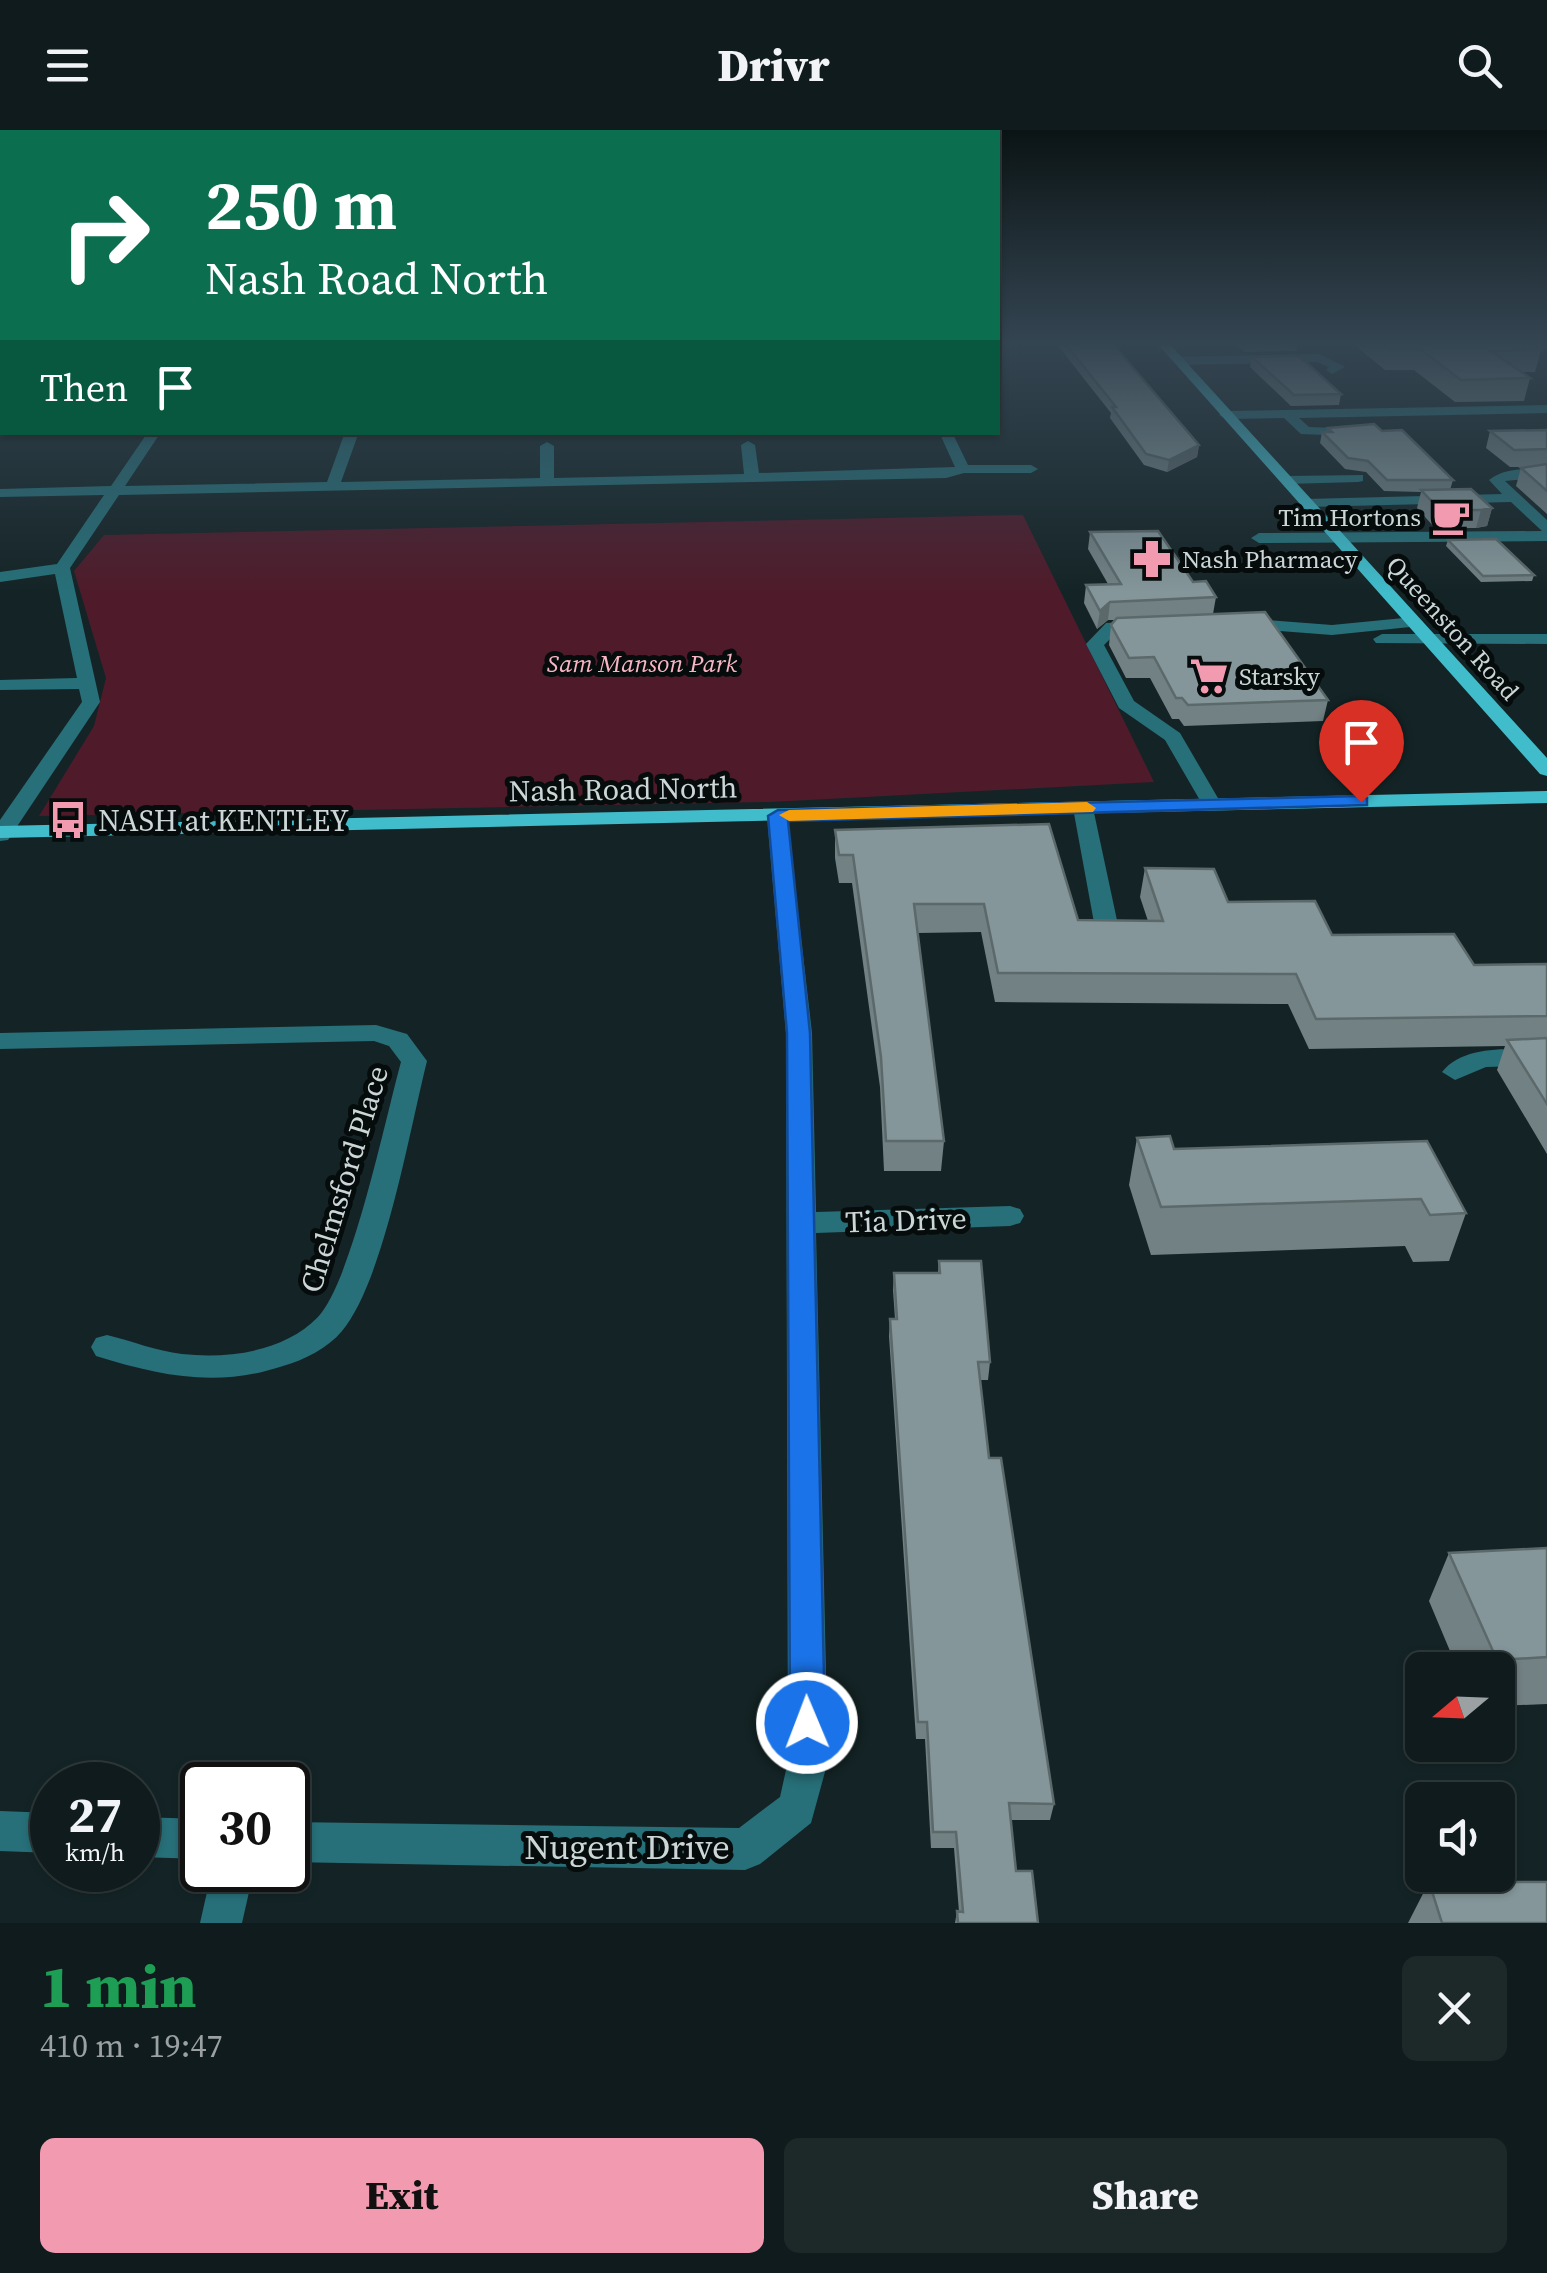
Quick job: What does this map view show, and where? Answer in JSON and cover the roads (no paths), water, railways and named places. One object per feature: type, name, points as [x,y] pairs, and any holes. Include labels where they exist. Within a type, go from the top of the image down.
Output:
[{"type":"main road","name":"Queenston Road","points":[[1236,426],[1547,770]]},
{"type":"main road","name":"Nash Road North","points":[[1,833],[1547,798]]},
{"type":"street","points":[[1300,426],[1314,433],[1366,429],[1362,426]]},
{"type":"street","points":[[0,577],[62,568],[153,435]]},
{"type":"street","points":[[332,487],[351,435]]},
{"type":"street","points":[[947,435],[964,469]]},
{"type":"street","points":[[748,444],[752,478]]},
{"type":"street","points":[[547,446],[547,482]]},
{"type":"street","points":[[0,493],[946,474],[964,469],[1031,469]]},
{"type":"street","points":[[1547,473],[1508,474],[1496,480],[1547,532]]},
{"type":"street","points":[[1286,480],[1358,478]]},
{"type":"street","points":[[1306,503],[1512,498]]},
{"type":"street","points":[[1259,538],[1547,532]]},
{"type":"street","points":[[1,833],[91,702],[62,568]]},
{"type":"street","points":[[1335,634],[1414,622]]},
{"type":"street","points":[[1228,623],[1430,641],[1547,639]]},
{"type":"street","points":[[1170,625],[1112,627],[1095,644],[1126,704],[1173,737],[1212,805]]},
{"type":"street","points":[[0,685],[88,683]]},
{"type":"street","points":[[1083,808],[1110,939]]},
{"type":"street","name":"Nugent Drive","points":[[310,1842],[744,1849],[797,1809],[808,1762],[799,1033],[778,816]]},
{"type":"street","name":"Chelmsford Place","points":[[0,1041],[376,1033],[398,1040],[414,1061],[353,1280],[332,1322],[296,1351],[246,1363],[183,1367],[107,1347]]},
{"type":"street","points":[[1454,1072],[1480,1059],[1547,1056]]},
{"type":"street","name":"Tia Drive","points":[[802,1223],[1010,1216]]},
{"type":"street","points":[[0,1831],[30,1832]]},
{"type":"street","points":[[220,1923],[228,1892]]},
{"type":"place","name":"Tim Hortons","points":[[1451,517]]},
{"type":"place","name":"Nash Pharmacy","points":[[1152,559]]},
{"type":"place","name":"Starsky","points":[[1209,676]]},
{"type":"place","name":"NASH at KENTLEY","points":[[68,820]]},
{"type":"park label","name":"Sam Manson Park","points":[[642,663]]}]
